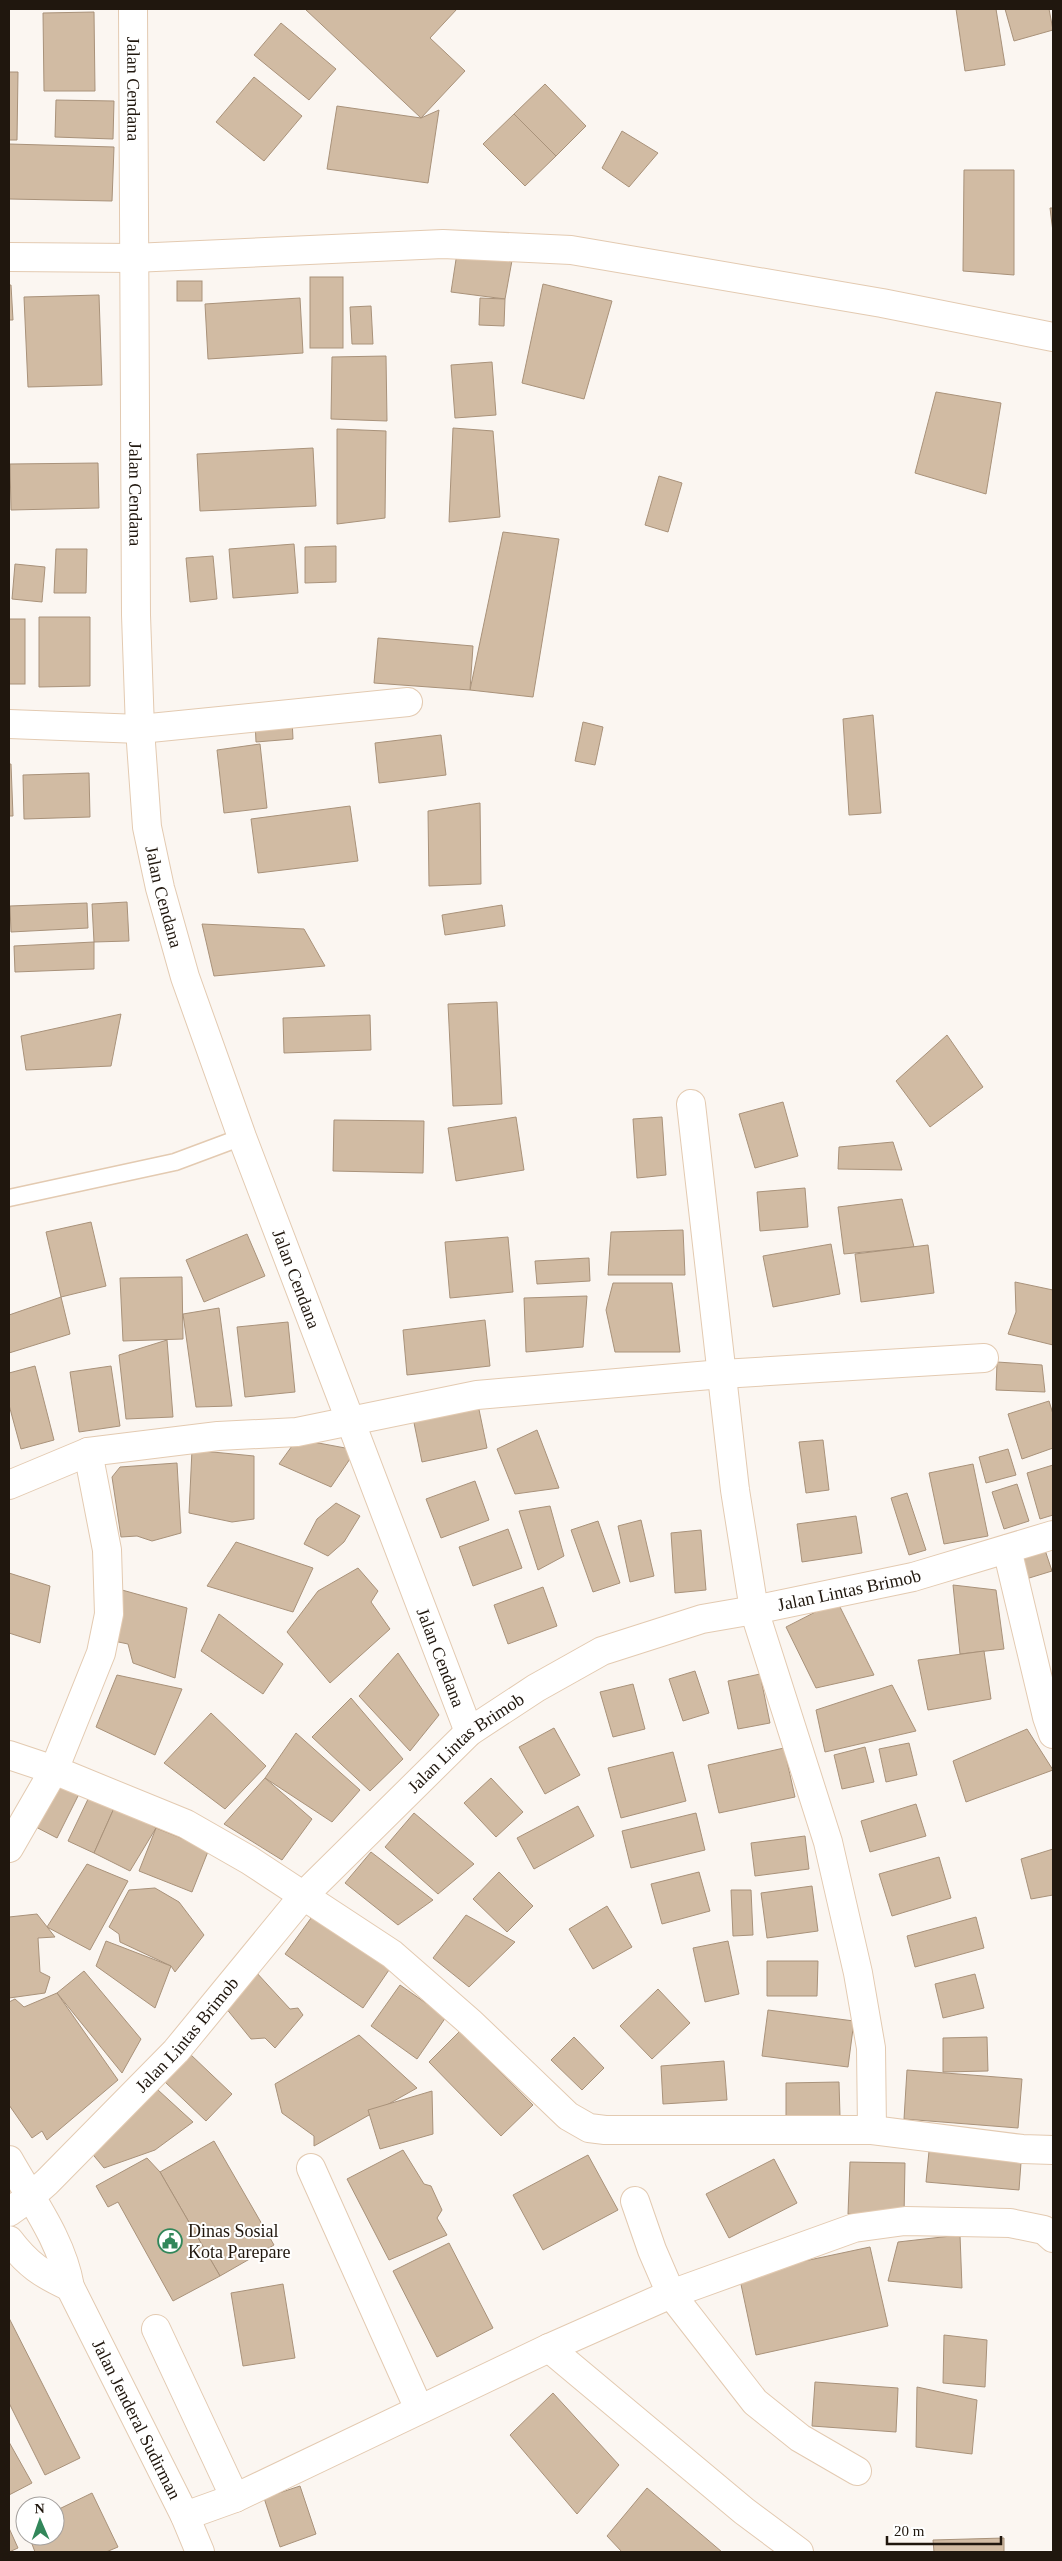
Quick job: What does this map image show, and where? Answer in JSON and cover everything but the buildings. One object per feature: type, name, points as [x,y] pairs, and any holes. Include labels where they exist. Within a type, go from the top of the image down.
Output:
[{"type":"street","name":"Jalan Cendana","points":[[133,9],[136,615],[140,729],[147,827],[160,888],[185,977],[242,1137],[469,1732]]},
{"type":"street","points":[[9,257],[133,258],[443,244],[571,250],[882,302],[1053,338]]},
{"type":"street","points":[[9,724],[140,729],[408,702]]},
{"type":"street","points":[[691,1104],[735,1490],[754,1610],[828,1842],[858,1973],[871,2048],[872,2130]]},
{"type":"street","points":[[9,1485],[88,1452],[218,1436],[297,1432],[476,1395],[722,1374],[984,1358]]},
{"type":"street","points":[[9,1848],[54,1770],[101,1653],[110,1614],[107,1550],[88,1452]]},
{"type":"street","name":"Jalan Lintas Brimob","points":[[19,2204],[47,2182],[176,2051],[304,1895],[469,1732],[536,1688],[602,1652],[702,1619],[913,1577],[1053,1535]]},
{"type":"street","points":[[1007,1549],[1047,1717],[1053,1734]]},
{"type":"street","points":[[9,1755],[54,1770],[186,1824],[249,1860],[304,1895],[392,1954],[471,2023],[568,2116],[589,2128],[872,2130],[1022,2149],[1053,2150]]},
{"type":"street","name":"Jalan Jenderal Sudirman","points":[[9,2160],[19,2204],[57,2243],[66,2264],[70,2287],[185,2516],[200,2552]]},
{"type":"street","points":[[311,2168],[419,2409]]},
{"type":"street","points":[[636,2201],[652,2250],[671,2294],[755,2402],[800,2438],[857,2471]]},
{"type":"street","points":[[185,2516],[235,2498],[549,2348],[671,2294],[854,2228],[905,2221],[1010,2223],[1044,2230],[1053,2238]]},
{"type":"street","points":[[9,2240],[23,2259],[42,2274],[70,2287]]},
{"type":"street","points":[[156,2329],[235,2498]]},
{"type":"street","points":[[549,2348],[744,2511],[799,2552]]},
{"type":"lane","points":[[9,1198],[175,1162],[242,1137]]},
{"type":"place","name":"Dinas Sosial Kota Parepare","points":[[170,2241]]}]
